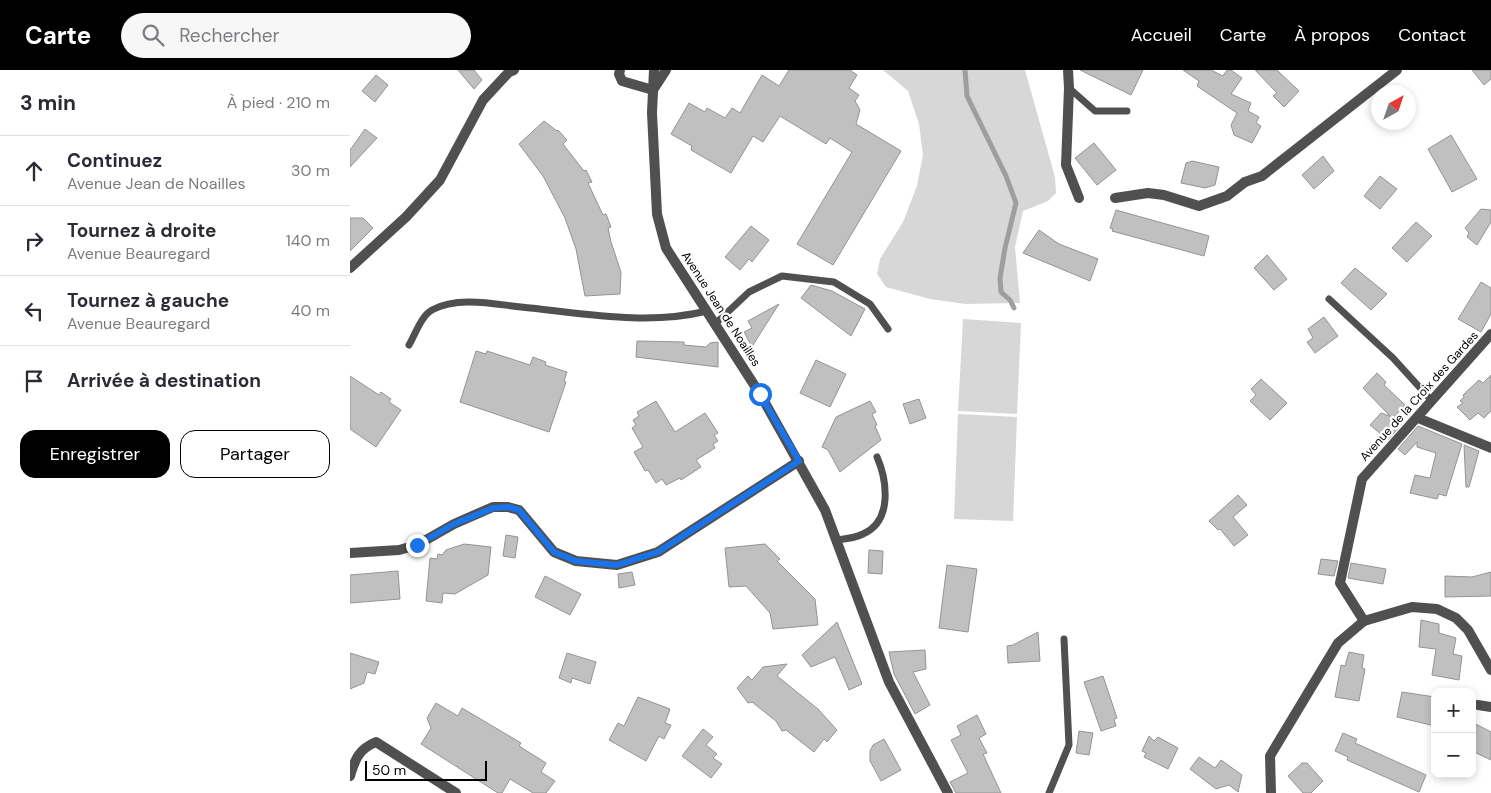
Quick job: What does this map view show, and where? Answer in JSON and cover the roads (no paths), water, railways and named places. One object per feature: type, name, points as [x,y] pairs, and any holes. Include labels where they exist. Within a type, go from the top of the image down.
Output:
[{"type":"street","points":[[350,268],[406,217],[440,180],[483,100],[508,72],[514,70]]},
{"type":"street","points":[[620,70],[619,74],[622,81],[653,90],[666,70]]},
{"type":"street","name":"Avenue Jean de Noailles","points":[[654,70],[657,214],[666,248],[760,394],[825,510],[889,682],[948,793]]},
{"type":"street","points":[[1068,70],[1066,165],[1079,198]]},
{"type":"street","points":[[1115,198],[1148,193],[1164,195],[1199,206],[1226,196],[1245,182],[1262,176],[1397,70]]},
{"type":"street","name":"Avenue de la Croix des Gardes","points":[[1364,621],[1340,583],[1362,479],[1491,334]]},
{"type":"street","points":[[1418,418],[1491,448]]},
{"type":"street","points":[[350,553],[399,550],[417,545],[454,524],[493,508],[508,507],[519,510],[554,552],[576,561],[617,565],[658,552],[799,461]]},
{"type":"street","points":[[1271,793],[1270,756],[1338,643],[1364,621],[1412,607],[1438,610],[1456,618],[1468,630],[1491,670]]},
{"type":"street","points":[[1478,705],[1491,708]]},
{"type":"street","points":[[350,776],[355,759],[364,746],[376,742],[456,793]]},
{"type":"lane","points":[[1069,88],[1095,110],[1127,111]]},
{"type":"lane","points":[[715,324],[748,292],[782,276],[834,282],[870,304],[888,329]]},
{"type":"lane","points":[[1328,299],[1393,358],[1432,401]]},
{"type":"lane","points":[[409,345],[430,311],[448,303],[494,304],[639,318],[685,317],[707,311]]},
{"type":"lane","points":[[836,540],[865,534],[880,518],[885,501],[885,476],[877,456]]},
{"type":"lane","points":[[1048,793],[1069,745],[1064,640]]},
{"type":"waterway","points":[[965,70],[967,96],[1006,176],[1016,203],[1000,278],[1001,292],[1010,300],[1014,308]]}]
